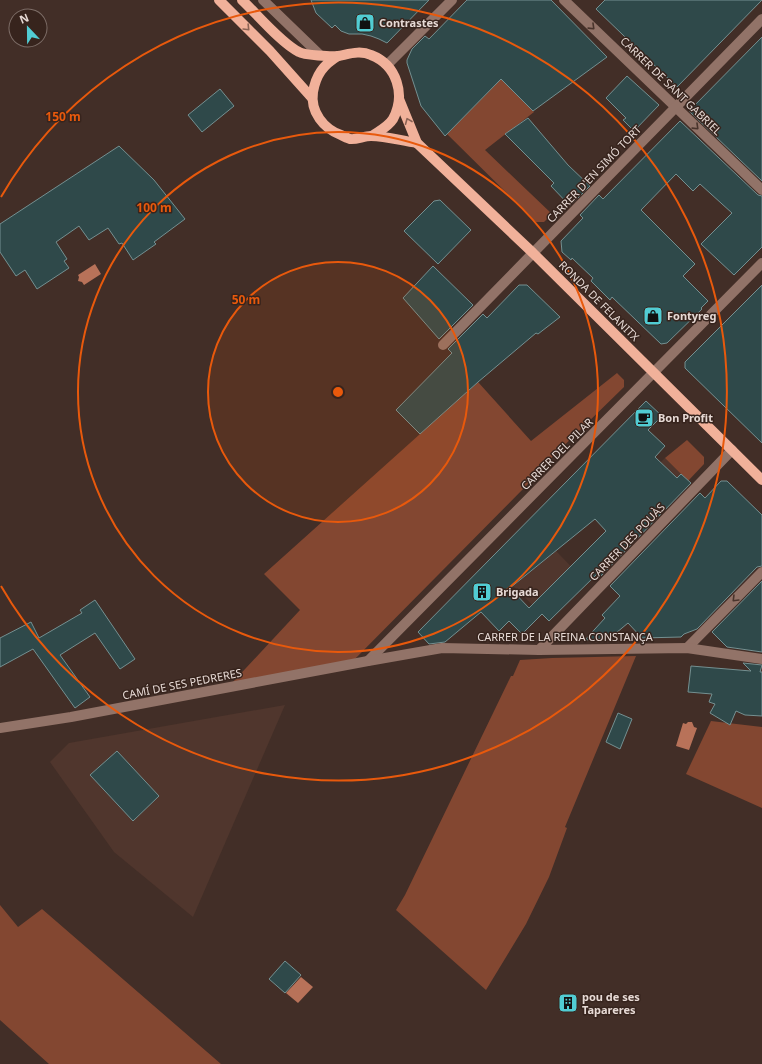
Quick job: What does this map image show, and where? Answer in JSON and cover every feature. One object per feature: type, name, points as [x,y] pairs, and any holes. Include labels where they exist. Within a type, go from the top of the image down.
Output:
[{"type":"main road","points":[[219,0],[312,98]]},
{"type":"main road","points":[[242,0],[282,39],[299,53],[338,56]]},
{"type":"main road","points":[[372,136],[385,128],[393,118],[399,99],[399,90],[396,79],[387,65],[368,54],[352,52],[338,56],[322,68],[315,81],[312,98],[315,112],[321,122],[332,132],[350,139],[372,136],[417,143]]},
{"type":"main road","points":[[399,99],[417,143]]},
{"type":"main road","name":"RONDA DE FELANITX","points":[[417,143],[533,253],[762,480]]},
{"type":"street","points":[[263,0],[320,55]]},
{"type":"street","points":[[387,65],[452,0]]},
{"type":"street","name":"CARRER DE SANT GABRIEL","points":[[564,0],[762,190]]},
{"type":"street","name":"CARRER D'EN SIMÓ TORT","points":[[443,345],[762,19]]},
{"type":"street","name":"CARRER DEL PILAR","points":[[368,661],[762,263]]},
{"type":"street","name":"CARRER DES POUÀS","points":[[539,650],[732,450]]},
{"type":"street","points":[[687,648],[762,572]]},
{"type":"street","name":"CARRER DE LA REINA CONSTANÇA","points":[[368,661],[442,648],[539,650],[687,648],[762,659]]},
{"type":"street","name":"CAMÍ DE SES PEDRERES","points":[[0,728],[70,717],[368,661]]},
{"type":"shaded area","points":[[501,79],[534,112],[485,150],[552,214],[544,222],[536,222],[447,134]]},
{"type":"shaded area","points":[[95,264],[101,274],[84,285],[82,282],[78,281],[78,275]]},
{"type":"shaded area","points":[[617,373],[624,380],[624,387],[539,470],[540,471],[528,484],[352,662],[232,683],[300,610],[264,574],[478,382],[531,441]]},
{"type":"shaded area","points":[[687,440],[704,457],[704,464],[688,481],[665,458]]},
{"type":"shaded area","points":[[665,458],[688,481],[671,498],[660,463]]},
{"type":"shaded area","points":[[556,551],[587,583],[549,621],[513,586]]},
{"type":"shaded area","points":[[636,656],[565,827],[567,828],[549,877],[526,924],[486,990],[396,910],[405,895],[520,660]]},
{"type":"shaded area","points":[[285,705],[193,917],[114,852],[50,762],[69,743]]},
{"type":"shaded area","points":[[711,721],[762,727],[762,808],[686,774]]},
{"type":"shaded area","points":[[688,722],[692,722],[694,727],[697,728],[689,750],[676,746],[683,723],[686,724]]},
{"type":"shaded area","points":[[0,905],[18,927],[42,909],[221,1064],[49,1064],[0,1020]]},
{"type":"shaded area","points":[[301,977],[313,987],[298,1003],[286,993]]},
{"type":"building","points":[[311,0],[429,0],[387,43],[371,36],[349,34],[341,31],[335,25],[332,28],[316,13]]},
{"type":"building","points":[[467,0],[551,0],[607,57],[533,111],[501,79],[445,136],[421,106],[407,60],[412,49],[425,36],[429,39]]},
{"type":"building","points":[[605,0],[762,0],[677,87],[596,9]]},
{"type":"building","points":[[762,37],[762,181],[689,111]]},
{"type":"building","points":[[627,76],[659,105],[634,131],[623,120],[626,118],[606,98]]},
{"type":"building","points":[[220,89],[234,106],[202,132],[188,115]]},
{"type":"building","points":[[528,118],[568,165],[590,186],[570,206],[551,186],[554,183],[505,134]]},
{"type":"building","points":[[680,121],[758,195],[762,196],[762,247],[734,275],[701,244],[732,213],[700,184],[693,191],[676,174],[641,210],[695,264],[683,276],[708,301],[701,308],[702,309],[667,343],[661,344],[612,297],[610,300],[591,281],[593,278],[572,258],[571,260],[562,252],[561,241],[583,218],[580,215],[599,195],[603,199]]},
{"type":"building","points":[[119,146],[154,180],[185,219],[154,242],[156,244],[133,260],[122,243],[119,244],[108,228],[89,240],[79,226],[56,242],[67,259],[64,261],[69,268],[37,289],[25,270],[16,276],[0,252],[0,224]]},
{"type":"building","points":[[440,200],[471,230],[438,264],[404,231],[434,201]]},
{"type":"building","points":[[433,266],[473,305],[439,339],[403,298]]},
{"type":"building","points":[[519,285],[527,285],[560,317],[538,334],[536,333],[420,434],[396,410],[452,353],[448,349],[483,314],[487,318]]},
{"type":"building","points":[[762,285],[762,443],[685,368],[685,362]]},
{"type":"building","points":[[646,401],[662,416],[648,430],[665,446],[655,457],[677,478],[681,474],[691,483],[600,577],[597,574],[549,621],[542,614],[522,634],[509,621],[499,631],[481,612],[445,642],[429,644],[418,632]],"holes":[[[595,519],[606,531],[529,608],[510,588]]]},
{"type":"building","points":[[721,481],[727,481],[762,515],[762,566],[757,567],[697,629],[684,634],[681,637],[642,638],[628,623],[610,638],[585,640],[605,618],[602,615],[620,596],[610,586],[700,493],[705,498]]},
{"type":"building","points":[[762,581],[762,652],[727,647],[712,632]]},
{"type":"building","points":[[95,600],[135,659],[120,669],[95,633],[60,655],[90,697],[75,708],[33,649],[0,667],[0,638],[31,622],[39,638],[82,613],[80,610]]},
{"type":"building","points":[[743,663],[762,665],[760,672],[762,672],[762,716],[745,715],[736,711],[730,725],[710,713],[715,704],[709,702],[712,694],[688,692],[691,666],[751,671]]},
{"type":"building","points":[[618,713],[632,719],[620,749],[606,742]]},
{"type":"building","points":[[117,751],[159,796],[133,821],[90,775]]},
{"type":"building","points":[[285,961],[301,975],[285,993],[269,979]]},
{"type":"place","name":"Contrastes","points":[[365,23]]},
{"type":"place","name":"Fontyreg","points":[[653,316]]},
{"type":"place","name":"Bon Profit","points":[[644,418]]},
{"type":"place","name":"Brigada","points":[[482,592]]},
{"type":"place","name":"pou de ses Tapareres","points":[[568,1003]]}]
